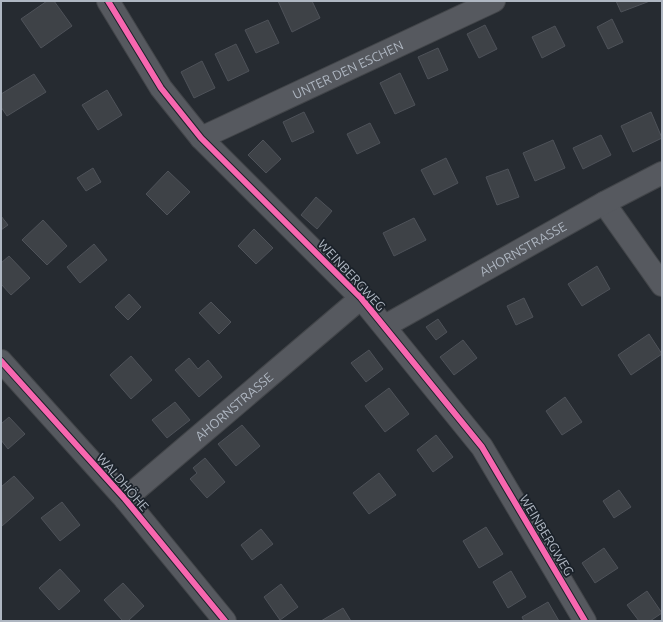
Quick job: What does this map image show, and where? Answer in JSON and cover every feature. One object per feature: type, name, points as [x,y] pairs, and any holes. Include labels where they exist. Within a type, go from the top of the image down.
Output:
[{"type":"street","name":"WEINBERGWEG","points":[[108,1],[161,88],[201,138],[361,298],[482,448],[585,621]]},
{"type":"street","name":"UNTER DEN ESCHEN","points":[[201,138],[494,1]]},
{"type":"street","name":"AHORNSTRASSE","points":[[385,326],[604,203],[662,173]]},
{"type":"street","points":[[604,203],[662,285]]},
{"type":"street","name":"AHORNSTRASSE","points":[[125,499],[361,298]]},
{"type":"street","name":"WALDHÖHE","points":[[1,361],[125,499],[225,621]]},
{"type":"building","points":[[47,1],[54,1],[72,26],[41,48],[21,19]]},
{"type":"building","points":[[278,1],[312,1],[320,18],[292,32]]},
{"type":"building","points":[[616,1],[650,1],[621,12]]},
{"type":"building","points":[[612,19],[623,42],[608,49],[597,27]]},
{"type":"building","points":[[268,20],[279,43],[256,53],[245,30]]},
{"type":"building","points":[[485,25],[497,49],[479,58],[467,34]]},
{"type":"building","points":[[555,26],[565,46],[542,58],[532,37]]},
{"type":"building","points":[[236,44],[249,71],[228,81],[215,54]]},
{"type":"building","points":[[438,48],[448,70],[428,79],[418,57]]},
{"type":"building","points":[[202,61],[215,88],[194,98],[181,72]]},
{"type":"building","points":[[400,73],[415,105],[395,114],[380,83]]},
{"type":"building","points":[[34,74],[46,92],[7,116],[1,107],[1,94]]},
{"type":"building","points":[[107,90],[122,115],[98,130],[82,105]]},
{"type":"building","points":[[304,112],[314,132],[292,142],[283,122]]},
{"type":"building","points":[[651,112],[662,138],[633,152],[621,126]]},
{"type":"building","points":[[370,123],[380,143],[357,154],[347,134]]},
{"type":"building","points":[[601,135],[611,155],[583,169],[573,148]]},
{"type":"building","points":[[263,140],[281,159],[266,173],[248,155]]},
{"type":"building","points":[[553,140],[565,168],[535,181],[523,153]]},
{"type":"building","points":[[446,158],[458,183],[434,195],[421,170]]},
{"type":"building","points":[[93,168],[101,182],[86,191],[77,178]]},
{"type":"building","points":[[508,169],[519,197],[497,205],[486,177]]},
{"type":"building","points":[[168,171],[190,192],[167,215],[146,194]]},
{"type":"building","points":[[316,197],[332,211],[317,229],[301,215]]},
{"type":"building","points":[[1,216],[8,225],[1,230]]},
{"type":"building","points":[[414,218],[426,240],[394,256],[383,233]]},
{"type":"building","points":[[43,220],[67,246],[47,265],[22,240]]},
{"type":"building","points":[[254,229],[273,248],[256,264],[238,246]]},
{"type":"building","points":[[94,244],[107,260],[80,283],[67,267]]},
{"type":"building","points":[[9,256],[30,278],[11,295],[1,284],[1,263]]},
{"type":"building","points":[[597,266],[610,289],[582,306],[568,284]]},
{"type":"building","points":[[129,294],[141,307],[128,320],[115,307]]},
{"type":"building","points":[[524,298],[533,317],[516,325],[507,306]]},
{"type":"building","points":[[211,302],[231,322],[219,334],[199,313]]},
{"type":"building","points":[[438,319],[447,332],[436,340],[426,327]]},
{"type":"building","points":[[649,334],[662,354],[631,375],[618,355]]},
{"type":"building","points":[[463,340],[477,358],[454,375],[440,357]]},
{"type":"building","points":[[369,350],[383,369],[366,382],[351,363]]},
{"type":"building","points":[[131,356],[152,380],[131,399],[110,375]]},
{"type":"building","points":[[189,358],[198,369],[208,360],[222,377],[199,397],[175,370]]},
{"type":"building","points":[[389,388],[409,414],[385,432],[365,406]]},
{"type":"building","points":[[565,397],[582,422],[562,435],[546,411]]},
{"type":"building","points":[[175,402],[190,420],[167,438],[152,420]]},
{"type":"building","points":[[9,417],[25,434],[8,449],[1,440],[1,424]]},
{"type":"building","points":[[242,425],[260,446],[236,466],[218,444]]},
{"type":"building","points":[[436,435],[453,457],[433,472],[417,450]]},
{"type":"building","points":[[205,458],[225,482],[207,498],[190,479],[197,473],[193,468]]},
{"type":"building","points":[[379,473],[396,495],[369,514],[353,493]]},
{"type":"building","points":[[14,476],[34,498],[2,526],[1,487]]},
{"type":"building","points":[[619,490],[631,507],[614,518],[603,501]]},
{"type":"building","points":[[62,502],[80,525],[60,541],[41,518]]},
{"type":"building","points":[[486,527],[503,554],[479,568],[463,541]]},
{"type":"building","points":[[261,529],[273,544],[252,560],[241,545]]},
{"type":"building","points":[[604,548],[618,568],[595,583],[582,563]]},
{"type":"building","points":[[60,569],[80,591],[59,610],[39,588]]},
{"type":"building","points":[[511,571],[526,597],[508,608],[493,582]]},
{"type":"building","points":[[123,583],[144,606],[128,621],[123,621],[104,600]]},
{"type":"building","points":[[281,584],[298,607],[280,620],[264,597]]},
{"type":"building","points":[[647,591],[662,613],[650,621],[639,621],[627,605]]},
{"type":"building","points":[[548,602],[559,621],[524,621],[522,617]]},
{"type":"building","points":[[343,608],[351,621],[321,621]]},
{"type":"cycle path","points":[[108,1],[161,88],[201,138],[361,298],[482,447],[585,621]]},
{"type":"cycle path","points":[[1,361],[125,499],[225,621]]}]
